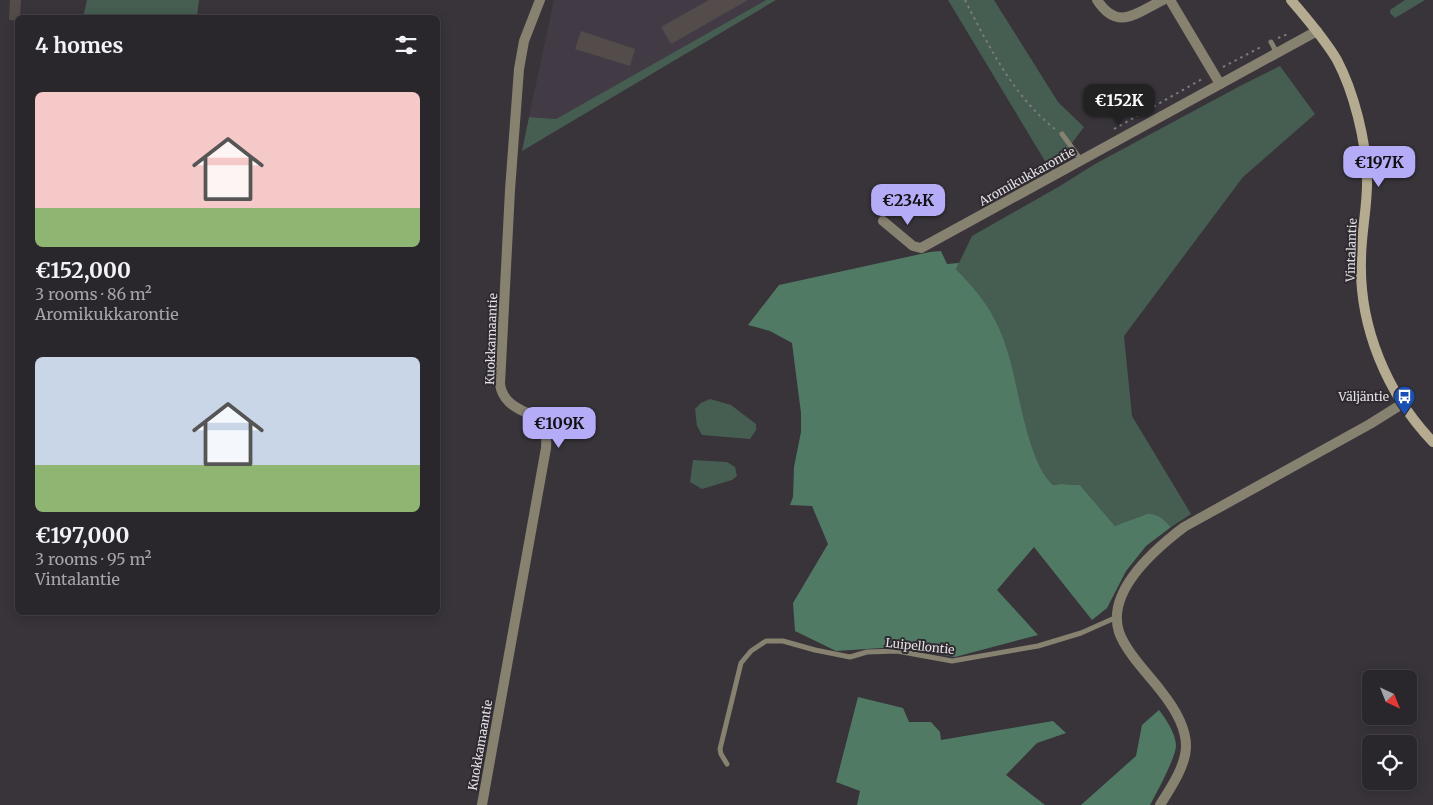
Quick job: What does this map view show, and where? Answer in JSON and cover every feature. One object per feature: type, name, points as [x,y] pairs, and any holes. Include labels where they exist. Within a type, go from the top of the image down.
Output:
[{"type":"street","name":"Kuokkamaantie","points":[[482,805],[547,440],[543,424],[532,414],[517,408],[507,401],[502,393],[500,384],[510,190],[519,70],[524,41],[540,0]]},
{"type":"street","points":[[1097,0],[1107,14],[1115,18],[1124,19],[1164,0]]},
{"type":"street","points":[[1170,0],[1220,84]]},
{"type":"street","name":"Vintalantie","points":[[1291,0],[1314,27],[1337,62],[1349,90],[1364,150],[1367,178],[1361,258],[1363,301],[1371,334],[1381,362],[1402,404],[1415,423],[1433,442]]},
{"type":"street","name":"Aromikukkarontie","points":[[883,221],[913,246],[921,248],[1277,53],[1314,27]]},
{"type":"street","points":[[1160,805],[1177,777],[1186,747],[1184,734],[1172,706],[1131,653],[1119,632],[1117,617],[1122,593],[1149,557],[1169,538],[1402,404]]},
{"type":"lane","points":[[1271,42],[1277,53]]},
{"type":"lane","points":[[1062,134],[1082,160]]},
{"type":"lane","name":"Luipellontie","points":[[727,764],[720,748],[741,663],[751,651],[766,641],[783,641],[850,657],[867,652],[897,651],[952,661],[1038,646],[1081,633],[1117,617]]},
{"type":"path","points":[[965,0],[990,48],[1016,88],[1045,121],[1062,134]]},
{"type":"path","points":[[1110,131],[1271,42],[1314,27]]},
{"type":"shaded area","points":[[554,0],[766,0],[556,119],[529,117]]},
{"type":"green space","points":[[87,0],[199,0],[197,15],[83,15]]},
{"type":"green space","points":[[766,0],[776,0],[522,151],[529,117],[556,119]]},
{"type":"green space","points":[[948,0],[994,0],[1058,102],[1084,127],[1051,171]]},
{"type":"green space","points":[[1405,0],[1425,0],[1395,18],[1390,13],[1390,10]]},
{"type":"green space","points":[[1280,66],[1315,114],[1243,177],[1124,336],[1132,416],[1191,514],[1171,527],[1156,516],[1150,515],[1144,515],[1115,526],[1080,485],[1053,485],[1043,473],[1029,440],[1007,349],[998,325],[987,306],[956,269],[972,236],[1095,164]]},
{"type":"green space","points":[[941,251],[947,264],[959,263],[956,269],[987,306],[998,325],[1007,349],[1024,421],[1036,458],[1053,485],[1080,485],[1115,526],[1151,514],[1160,517],[1171,527],[1146,546],[1126,571],[1107,608],[1092,620],[1034,547],[997,590],[1038,635],[955,657],[897,647],[836,651],[795,631],[793,603],[828,544],[812,506],[790,505],[793,497],[794,467],[801,432],[801,413],[792,343],[770,331],[748,325],[779,285]]},
{"type":"green space","points":[[710,399],[731,405],[756,424],[756,430],[750,439],[702,435],[697,426],[695,409],[701,403]]},
{"type":"green space","points":[[693,460],[727,462],[735,467],[737,476],[732,480],[702,489],[690,482]]},
{"type":"green space","points":[[858,697],[903,708],[909,722],[931,722],[940,732],[941,740],[1053,721],[1066,733],[1037,743],[1006,775],[1045,805],[857,805],[860,791],[836,782]]},
{"type":"green space","points":[[1159,710],[1172,732],[1176,746],[1169,767],[1150,805],[1081,805],[1136,756],[1142,725]]},
{"type":"building","points":[[10,0],[21,0],[20,15],[15,15],[15,21],[9,20]]},
{"type":"building","points":[[709,0],[748,0],[671,44],[661,27]]},
{"type":"building","points":[[581,31],[635,49],[630,66],[575,49]]},
{"type":"place","name":"Väljäntie","points":[[1405,415]]}]
